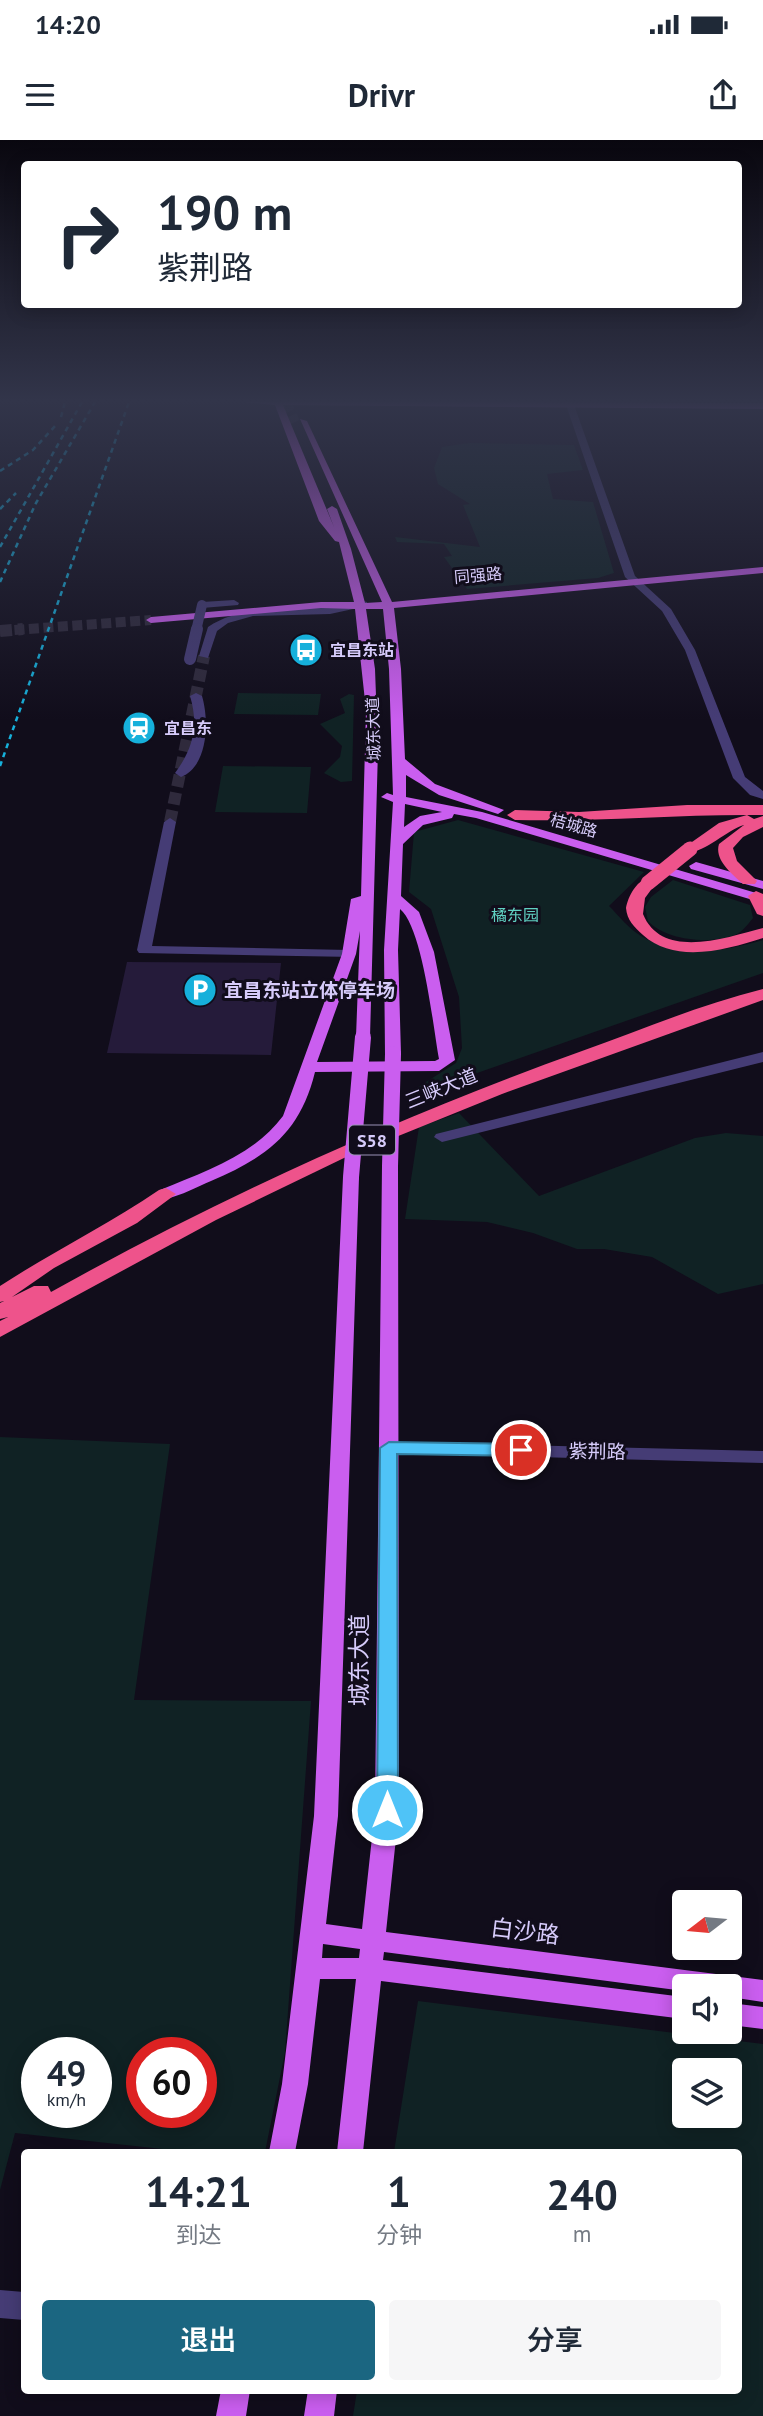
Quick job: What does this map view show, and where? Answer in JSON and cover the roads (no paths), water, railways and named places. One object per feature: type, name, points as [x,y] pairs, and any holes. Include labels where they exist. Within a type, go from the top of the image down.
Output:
[{"type":"highway","points":[[515,815],[579,817],[687,810],[763,810]]},
{"type":"highway","points":[[759,894],[734,868],[726,855],[725,847],[738,834],[763,819]]},
{"type":"highway","points":[[763,819],[731,827],[694,849],[636,897],[633,908],[637,921],[647,932],[663,941],[688,947],[711,946],[763,933]]},
{"type":"highway","points":[[651,884],[640,910],[642,919],[670,940],[713,943],[729,940],[755,931],[763,921]]},
{"type":"highway","name":"三峡大道","points":[[0,1312],[198,1209],[329,1146],[551,1059],[763,982]]},
{"type":"highway","name":"三峡大道","points":[[0,1330],[124,1260],[337,1154],[552,1068],[763,994]]},
{"type":"highway","points":[[0,1296],[47,1264],[130,1219],[166,1194]]},
{"type":"main road","points":[[319,508],[324,521],[348,551]]},
{"type":"main road","name":"城东大道","points":[[283,2149],[295,2084],[315,1933],[326,1816],[351,1177],[363,1037],[373,789],[372,681],[363,604],[348,551],[332,508]]},
{"type":"main road","name":"城东大道","points":[[344,508],[388,602],[399,760],[391,950],[393,1054],[390,1166],[387,1810],[350,2149]]},
{"type":"main road","points":[[355,508],[360,519],[365,549]]},
{"type":"main road","name":"同强路","points":[[151,620],[388,602],[763,568]]},
{"type":"main road","points":[[399,760],[422,785],[515,815]]},
{"type":"main road","name":"桔城路","points":[[373,789],[515,815],[759,894]]},
{"type":"main road","name":"桔城路","points":[[399,794],[759,894]]},
{"type":"main road","points":[[397,844],[409,826],[418,819],[478,815]]},
{"type":"main road","points":[[166,1194],[232,1164],[278,1134],[297,1106],[308,1067],[349,954],[370,823]]},
{"type":"main road","points":[[308,1067],[439,1066],[447,1060],[427,952],[412,912],[395,898]]},
{"type":"main road","name":"白沙路","points":[[315,1933],[672,1979]]},
{"type":"main road","points":[[310,1968],[370,1969],[672,2007]]},
{"type":"main road","name":"白沙路","points":[[742,1988],[763,1991]]},
{"type":"main road","points":[[742,2015],[763,2018]]},
{"type":"main road","points":[[232,2416],[235,2394]]},
{"type":"main road","points":[[319,2416],[323,2394]]},
{"type":"street","points":[[611,508],[636,579],[666,609],[690,650],[739,778],[763,795]]},
{"type":"street","points":[[190,659],[202,605],[234,603]]},
{"type":"street","points":[[204,656],[212,629],[220,623],[239,617],[330,611],[363,604]]},
{"type":"street","points":[[181,773],[194,758],[203,714],[196,696]]},
{"type":"street","points":[[170,822],[144,950],[349,954]]},
{"type":"street","points":[[442,1137],[763,1057]]},
{"type":"street","name":"紫荆路","points":[[389,1448],[763,1457]]},
{"type":"street","points":[[0,2304],[21,2306]]},
{"type":"tunnel","points":[[23,629],[0,631],[151,620]]},
{"type":"tunnel","points":[[170,822],[204,656]]},
{"type":"railway","points":[[0,547],[22,508]]},
{"type":"railway","points":[[0,582],[34,508]]},
{"type":"railway","points":[[0,766],[91,508]]},
{"type":"place","name":"宜昌东站","points":[[306,650]]},
{"type":"place","name":"宜昌东","points":[[139,728]]},
{"type":"place","name":"宜昌东站立体停车场","points":[[200,990]]},
{"type":"park label","name":"橘东园","points":[[515,915]]}]
